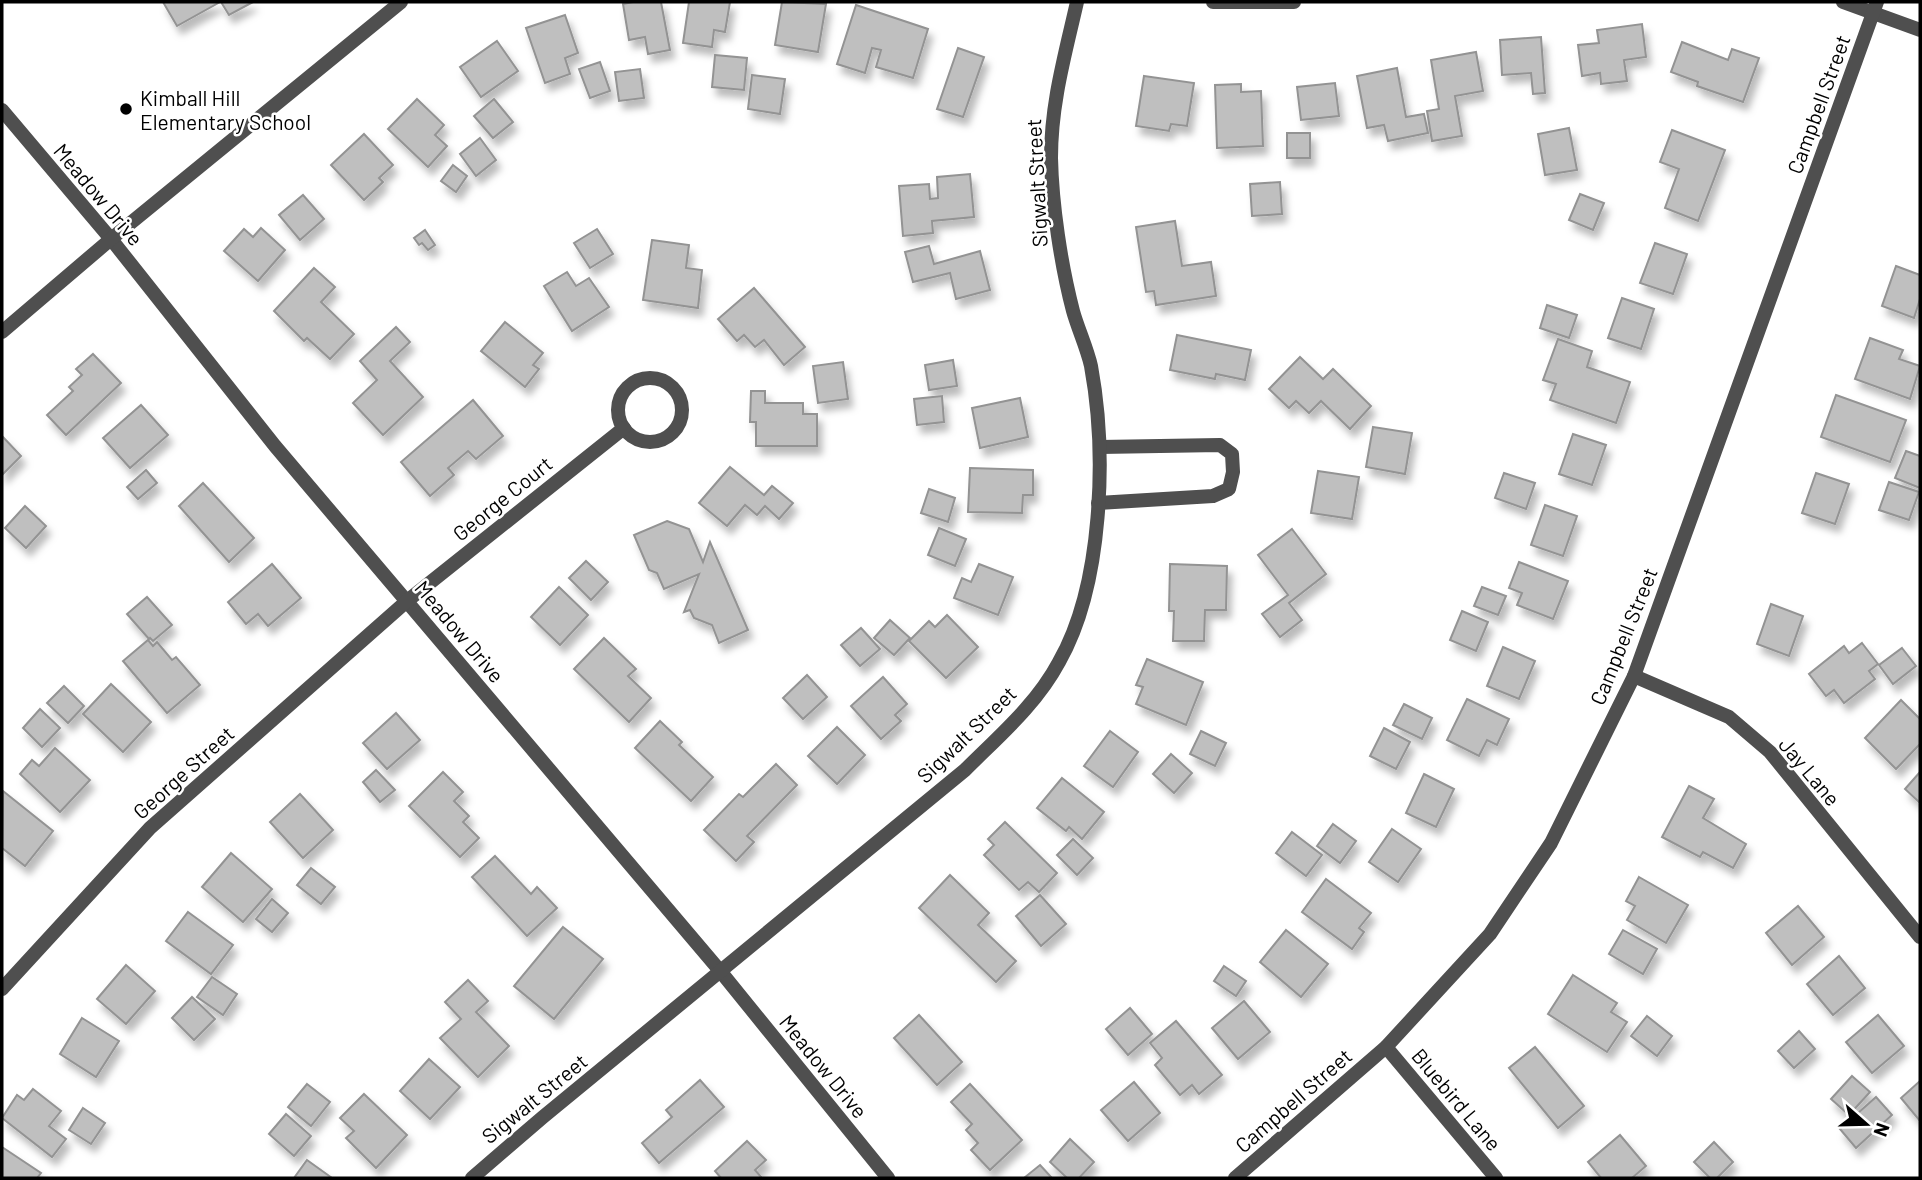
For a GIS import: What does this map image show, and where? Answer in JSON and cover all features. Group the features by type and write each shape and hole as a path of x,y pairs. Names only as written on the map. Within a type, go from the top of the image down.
{"street":[{"path":"2,332 111,239 401,2"},
{"name":"Sigwalt Street","path":"472,1178 965,769 1028,708 1058,664 1076,628 1089,582 1098,503 1100,447 1090,365 1062,259 1051,161 1053,109 1077,2"},
{"path":"1213,2 1294,2"},
{"path":"1843,2 1875,7 1920,30"},
{"name":"Campbell Street","path":"1234,1178 1386,1047 1490,934 1543,855 1634,676 1875,7"},
{"name":"Meadow Drive","path":"2,110 111,239 275,446 721,972 888,1178"},
{"path":"654,378 672,387 682,406 677,426 661,440 640,440 631,436 624,428 618,408 620,398 634,382 654,378"},
{"name":"George Court","path":"407,601 624,428"},
{"path":"1098,503 1213,496 1229,489 1233,472 1231,454 1220,445 1100,447"},
{"name":"George Street","path":"2,989 150,828 407,601"},
{"name":"Jay Lane","path":"1634,676 1729,717 1770,752 1920,937"},
{"name":"Bluebird Lane","path":"1386,1047 1496,1178"}],"building":[{"path":"163,2 220,2 177,26"},
{"path":"221,2 253,2 229,15"},
{"path":"661,2 670,50 648,54 645,37 629,40 623,4"},
{"path":"689,2 730,2 725,32 714,30 712,47 683,43"},
{"path":"782,2 826,4 818,52 775,45"},
{"path":"856,5 928,29 913,78 876,67 881,50 872,48 865,73 837,64"},
{"path":"565,15 578,53 565,58 570,74 545,83 526,28"},
{"path":"1642,24 1646,57 1624,60 1627,81 1601,84 1600,73 1582,76 1578,45 1599,43 1597,30"},
{"path":"1541,37 1545,93 1533,94 1531,73 1502,75 1500,40"},
{"path":"497,41 518,71 481,97 460,67"},
{"path":"1682,42 1728,60 1732,49 1759,58 1743,102 1697,86 1698,82 1671,72"},
{"path":"958,48 984,57 963,117 937,109"},
{"path":"1476,52 1483,91 1455,96 1462,136 1432,141 1427,111 1439,109 1431,60"},
{"path":"715,55 747,58 744,90 712,87"},
{"path":"600,62 610,91 590,98 579,69"},
{"path":"1397,68 1406,117 1424,114 1428,133 1388,141 1384,125 1367,128 1357,76"},
{"path":"640,69 644,98 619,101 615,72"},
{"path":"752,75 785,79 780,114 748,109"},
{"path":"1144,76 1194,83 1187,126 1171,124 1169,131 1136,126"},
{"path":"1335,83 1339,116 1301,120 1297,87"},
{"path":"1241,84 1241,92 1261,91 1263,146 1217,148 1215,85"},
{"path":"417,99 444,125 435,135 447,146 428,167 388,129"},
{"path":"494,99 513,122 493,138 474,116"},
{"path":"1569,128 1577,170 1545,175 1538,134"},
{"path":"1672,130 1725,150 1698,221 1665,208 1679,169 1660,162"},
{"path":"1287,133 1310,133 1310,158 1287,158"},
{"path":"364,134 393,165 379,178 383,182 364,200 331,165"},
{"path":"480,138 496,160 476,176 460,154"},
{"path":"453,165 467,176 456,192 441,181"},
{"path":"970,174 974,217 932,221 933,233 903,236 899,186 929,184 930,199 938,198 937,177"},
{"path":"1280,182 1282,214 1252,216 1250,184"},
{"path":"1580,194 1604,203 1593,230 1569,220"},
{"path":"303,195 324,219 300,240 279,215"},
{"path":"1175,221 1182,266 1211,262 1216,296 1156,305 1154,291 1146,292 1136,227"},
{"path":"261,228 285,250 258,281 224,251 244,229 253,237"},
{"path":"597,229 613,254 590,268 574,243"},
{"path":"425,230 435,245 428,250 414,238"},
{"path":"652,240 689,245 686,268 702,270 698,308 643,300"},
{"path":"1655,243 1687,254 1673,294 1640,283"},
{"path":"929,246 934,264 980,251 990,290 956,299 950,273 913,282 905,252"},
{"path":"1896,266 1920,275 1920,299 1914,318 1882,306"},
{"path":"314,268 335,287 321,302 354,334 330,359 307,338 304,341 274,311"},
{"path":"567,272 576,286 589,278 609,307 572,331 544,286"},
{"path":"754,288 805,347 784,365 764,340 755,347 744,335 737,341 718,319"},
{"path":"1622,298 1654,309 1641,349 1608,338"},
{"path":"1547,305 1577,315 1569,338 1540,328"},
{"path":"505,322 543,353 533,365 539,369 525,387 481,351"},
{"path":"396,327 410,342 390,361 423,397 383,435 353,403 377,380 360,361"},
{"path":"1177,335 1251,350 1245,380 1216,374 1215,379 1170,370"},
{"path":"1870,338 1903,350 1899,359 1920,366 1910,399 1855,379"},
{"path":"1558,339 1592,351 1587,367 1630,382 1616,423 1550,400 1556,384 1543,380"},
{"path":"93,354 121,383 66,435 47,415 73,391 69,387 82,375 76,369"},
{"path":"1300,357 1323,379 1333,369 1371,406 1350,429 1321,401 1309,413 1296,401 1289,408 1269,389"},
{"path":"953,360 957,386 929,390 925,365"},
{"path":"843,362 848,399 818,403 813,366"},
{"path":"751,391 765,391 765,403 803,403 803,414 817,414 817,446 756,446 756,422 750,422"},
{"path":"1836,395 1906,420 1890,462 1821,437"},
{"path":"942,396 944,422 917,425 914,399"},
{"path":"1020,398 1028,437 980,448 972,408"},
{"path":"473,400 503,436 476,459 468,451 448,468 454,475 430,496 401,462"},
{"path":"141,405 168,435 130,468 103,438"},
{"path":"1373,427 1412,433 1405,474 1366,467"},
{"path":"1573,434 1606,445 1592,485 1559,474"},
{"path":"2,436 21,456 2,475"},
{"path":"1906,451 1920,456 1920,488 1895,478"},
{"path":"730,467 764,495 772,486 793,503 779,519 765,506 757,515 745,505 727,526 699,503"},
{"path":"970,468 1033,470 1033,495 1023,495 1022,513 968,512"},
{"path":"146,470 157,483 138,499 127,487"},
{"path":"1318,471 1359,477 1352,519 1311,513"},
{"path":"1504,473 1535,483 1526,509 1495,498"},
{"path":"1816,473 1849,484 1835,524 1802,513"},
{"path":"1889,482 1919,492 1909,520 1879,510"},
{"path":"203,483 254,538 229,562 179,506"},
{"path":"929,489 955,498 948,522 921,513"},
{"path":"1545,505 1577,516 1563,556 1531,545"},
{"path":"25,506 46,526 26,548 5,528"},
{"path":"667,521 689,529 703,562 710,542 748,630 719,643 712,625 694,618 690,610 684,612 699,574 664,589 657,573 649,570 634,535"},
{"path":"939,528 966,539 955,566 928,555"},
{"path":"1292,529 1326,574 1289,603 1302,620 1280,637 1262,614 1288,595 1258,555"},
{"path":"586,561 608,582 591,600 569,578"},
{"path":"1519,562 1568,581 1553,619 1517,605 1522,593 1509,588"},
{"path":"272,564 301,598 268,626 258,614 246,624 228,602"},
{"path":"979,564 1013,577 998,615 954,598 962,578 971,582"},
{"path":"1170,564 1227,566 1226,610 1205,610 1204,641 1173,641 1174,611 1169,611"},
{"path":"559,587 588,615 560,645 531,617"},
{"path":"1482,587 1506,596 1498,615 1474,606"},
{"path":"147,597 172,625 153,641 127,614"},
{"path":"1771,604 1803,616 1789,656 1757,644"},
{"path":"1462,611 1488,622 1476,651 1450,640"},
{"path":"947,615 978,647 946,678 909,641 929,621 935,627"},
{"path":"890,620 910,638 894,655 874,638"},
{"path":"861,628 880,649 860,666 841,645"},
{"path":"604,638 636,669 628,676 651,698 629,722 574,669"},
{"path":"148,640 153,646 157,642 172,660 176,657 200,685 167,713 123,661"},
{"path":"1862,643 1878,664 1869,671 1875,679 1844,703 1834,690 1826,696 1809,674 1844,646 1849,653"},
{"path":"1503,647 1535,661 1519,699 1487,686"},
{"path":"1902,648 1916,666 1893,684 1879,665"},
{"path":"1147,659 1203,682 1186,725 1136,704 1143,687 1136,685"},
{"path":"807,675 827,697 803,719 783,698"},
{"path":"883,677 907,704 895,715 901,721 881,739 851,706"},
{"path":"111,684 151,722 123,752 83,714"},
{"path":"64,686 84,706 68,723 47,703"},
{"path":"1467,699 1509,719 1497,745 1487,740 1479,756 1447,740"},
{"path":"1901,700 1920,719 1920,744 1896,769 1865,738"},
{"path":"1404,704 1432,718 1422,739 1393,725"},
{"path":"40,709 60,728 42,747 23,728"},
{"path":"396,713 420,740 387,769 363,743"},
{"path":"660,721 682,742 679,745 713,777 691,801 635,748"},
{"path":"837,727 865,755 837,784 808,756"},
{"path":"1384,728 1410,742 1396,769 1370,756"},
{"path":"1110,731 1138,752 1113,787 1084,766"},
{"path":"1201,731 1226,743 1215,766 1190,754"},
{"path":"55,748 90,780 60,812 20,774 32,760 39,766"},
{"path":"1171,754 1192,773 1174,793 1153,774"},
{"path":"776,764 797,785 747,836 754,842 736,861 704,830 739,794 743,797"},
{"path":"376,770 395,790 380,802 363,782"},
{"path":"443,772 463,792 454,801 469,816 463,822 479,838 460,857 409,806"},
{"path":"1920,772 1920,803 1905,789"},
{"path":"1424,774 1454,789 1436,827 1406,813"},
{"path":"1062,778 1104,812 1082,839 1069,827 1066,831 1037,808"},
{"path":"1689,786 1714,799 1703,818 1746,844 1733,868 1703,852 1700,857 1662,837"},
{"path":"3,791 53,831 25,866 2,848"},
{"path":"300,794 333,830 303,858 270,822"},
{"path":"1005,822 1057,873 1039,892 1028,882 1019,890 984,855 994,845 988,839"},
{"path":"1333,824 1356,841 1340,863 1317,846"},
{"path":"1392,829 1421,849 1398,882 1369,862"},
{"path":"1292,832 1322,855 1306,876 1276,853"},
{"path":"1073,839 1093,858 1077,875 1057,855"},
{"path":"231,853 272,889 243,922 202,887"},
{"path":"495,856 531,894 537,887 557,908 527,936 472,877"},
{"path":"311,868 335,887 321,904 297,885"},
{"path":"950,875 989,913 978,925 1016,961 996,982 919,908"},
{"path":"1639,877 1688,905 1666,943 1627,920 1635,906 1626,901"},
{"path":"1326,879 1371,913 1359,928 1364,932 1352,949 1302,912"},
{"path":"1040,895 1066,924 1041,946 1016,916"},
{"path":"272,899 288,913 272,932 256,919"},
{"path":"1798,906 1824,937 1792,965 1766,933"},
{"path":"188,912 233,945 211,974 166,941"},
{"path":"563,927 603,959 554,1019 514,986"},
{"path":"1286,930 1328,964 1301,997 1260,962"},
{"path":"1623,930 1657,949 1643,974 1609,954"},
{"path":"1839,956 1865,988 1833,1015 1807,984"},
{"path":"126,965 155,991 126,1024 97,999"},
{"path":"1224,966 1246,981 1236,996 1214,981"},
{"path":"1573,975 1617,1003 1611,1012 1627,1022 1607,1052 1548,1014"},
{"path":"212,977 237,994 223,1015 197,997"},
{"path":"468,980 488,1001 476,1012 509,1046 478,1077 440,1038 461,1019 445,1002"},
{"path":"192,997 215,1019 194,1040 172,1018"},
{"path":"1244,1001 1270,1032 1238,1059 1212,1028"},
{"path":"1130,1008 1152,1034 1128,1055 1106,1029"},
{"path":"919,1015 962,1062 937,1085 894,1038"},
{"path":"1878,1015 1904,1046 1872,1073 1846,1042"},
{"path":"1647,1016 1672,1036 1657,1056 1631,1036"},
{"path":"82,1018 119,1041 96,1077 60,1054"},
{"path":"1176,1021 1222,1075 1199,1094 1192,1085 1180,1095 1155,1065 1162,1058 1150,1043"},
{"path":"1799,1031 1815,1049 1794,1068 1778,1051"},
{"path":"1535,1047 1584,1106 1558,1128 1509,1068"},
{"path":"429,1059 460,1087 430,1119 400,1091"},
{"path":"1852,1076 1870,1092 1849,1115 1831,1099"},
{"path":"700,1080 724,1107 659,1163 642,1143 672,1117 666,1110"},
{"path":"1920,1081 1920,1121 1901,1098"},
{"path":"1134,1082 1160,1113 1128,1141 1101,1110"},
{"path":"307,1084 330,1102 311,1126 288,1107"},
{"path":"970,1084 1022,1140 990,1170 971,1150 978,1143 966,1130 972,1124 951,1102"},
{"path":"33,1089 61,1111 49,1126 66,1139 52,1157 2,1118 17,1095 24,1100"},
{"path":"364,1094 407,1135 376,1168 346,1138 354,1131 340,1118"},
{"path":"1876,1097 1892,1115 1856,1148 1840,1129"},
{"path":"83,1108 105,1123 91,1144 69,1130"},
{"path":"286,1114 311,1136 294,1156 269,1134"},
{"path":"1620,1135 1646,1166 1632,1178 1601,1178 1588,1162"},
{"path":"1070,1139 1094,1162 1079,1178 1067,1178 1050,1162"},
{"path":"747,1141 766,1160 755,1170 762,1178 721,1178 715,1171"},
{"path":"1714,1142 1733,1162 1717,1178 1710,1178 1694,1162"},
{"path":"2,1147 41,1173 37,1178 2,1178"},
{"path":"307,1160 332,1178 294,1178"},
{"path":"1040,1165 1052,1178 1024,1178"}],"place":[{"name":"Kimball Hill Elementary School","path":"126,109"}]}
